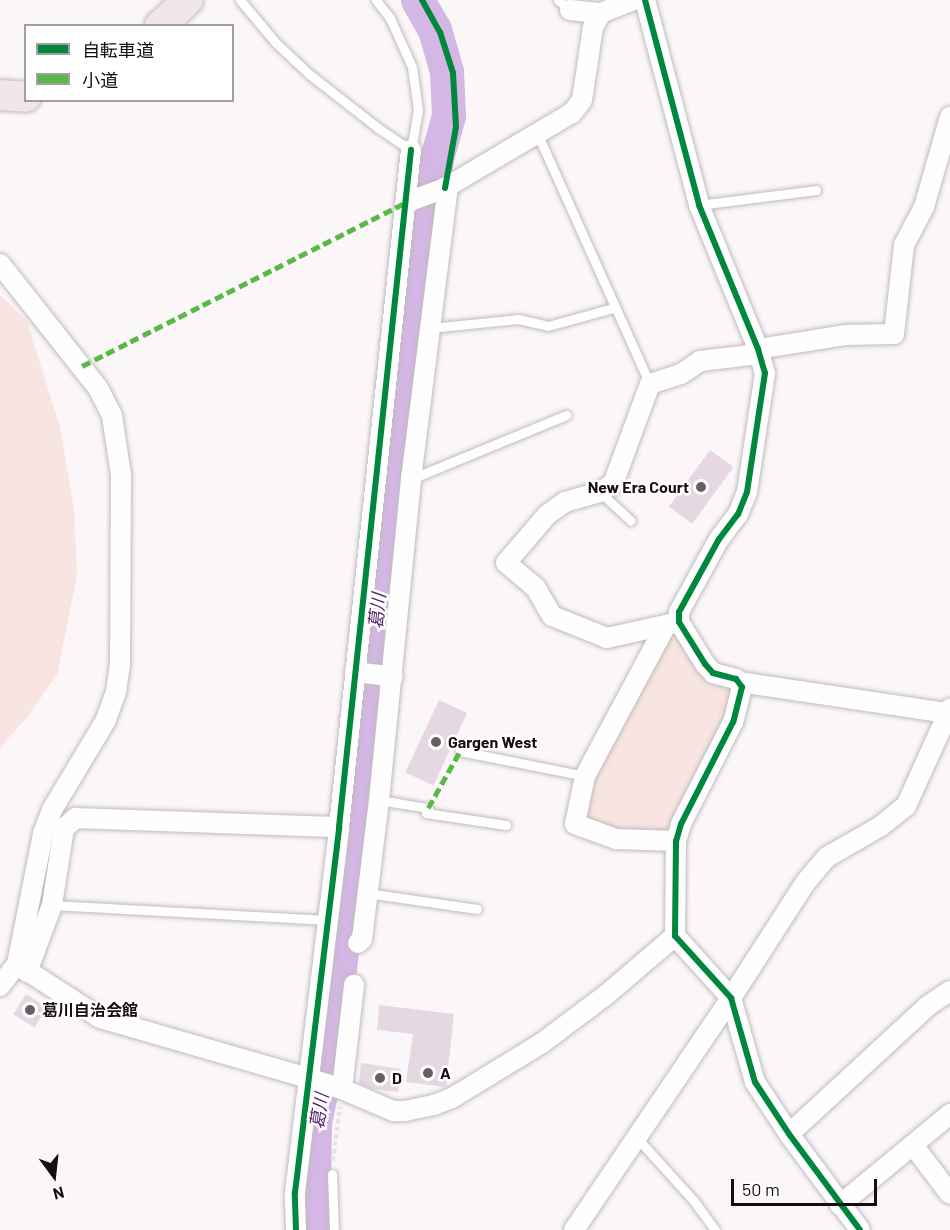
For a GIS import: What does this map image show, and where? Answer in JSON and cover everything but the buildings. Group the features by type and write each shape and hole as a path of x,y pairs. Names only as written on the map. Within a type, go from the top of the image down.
{"main road":[{"path":"162,24 188,0"},
{"path":"0,95 24,98"}],"street":[{"path":"564,5 601,13 633,0"},
{"path":"645,0 699,205 765,373 747,492 738,514 720,539 585,776 575,825 616,839 676,841"},
{"path":"408,202 446,188 572,114 582,100 592,27 601,13"},
{"path":"672,624 606,638 552,616 536,588 506,563 547,515 565,502 600,492 613,484 650,384 681,374 700,361 845,336 894,334 904,244 924,207 950,117"},
{"path":"296,1230 295,1193 339,827 408,202 411,150"},
{"path":"358,944 362,939 379,800 411,479 446,188"},
{"path":"0,264 99,388 112,416 121,475 120,664 116,692 106,720 49,818 43,834 22,968"},
{"path":"574,1230 731,998 805,883 827,857 881,826 906,806 949,711 740,682 718,675 709,669 672,624"},
{"path":"355,672 393,677"},
{"path":"740,682 741,692 733,722 681,824 676,841 675,936 731,998 755,1082 789,1134 860,1230"},
{"path":"0,986 22,968 52,905 63,828 76,818 339,827"},
{"path":"22,968 100,1018 308,1078 342,1089 393,1111 434,1105 452,1098 542,1043 606,995 675,936"},
{"path":"342,1089 354,985"},
{"path":"789,1134 929,1005 950,991"},
{"path":"840,1205 950,1114"},
{"path":"913,1145 950,1194"}],"lane":[{"path":"240,0 276,43 309,74 378,128 411,150 418,110 412,67 390,18 376,0"},
{"path":"537,133 613,308 650,384"},
{"path":"699,205 816,190"},
{"path":"428,328 518,320 548,326 613,308"},
{"path":"411,479 566,415"},
{"path":"600,492 632,521"},
{"path":"460,752 585,776"},
{"path":"379,800 428,807 426,813 506,825"},
{"path":"367,893 477,909"},
{"path":"52,905 328,920"},
{"path":"636,1138 694,1201 715,1230"},
{"path":"332,1174 334,1230"}],"path":[{"path":"422,0 440,32 453,73 456,127 446,188"},
{"path":"332,1174 342,1089"}],"shaded area":[{"path":"0,295 27,321 60,427 74,508 77,575 57,675 28,716 0,748"},
{"path":"672,637 679,638 707,680 730,686 730,701 712,749 672,828 660,836 620,832 587,821 583,813 595,780 662,643"}],"waterway":[{"name":"葛川","path":"317,1230 314,1188 315,1123 330,1052 338,988 389,520 401,374 438,155 449,116 447,72 435,30 418,0"}],"marked path":[{"path":"82,366 405,203"},
{"path":"428,808 460,751"}],"cycle path":[{"path":"422,0 440,32 453,73 456,127 445,188"},
{"path":"645,0 699,205 758,349 765,373 747,492 738,514 719,539 679,612 679,622 705,664 713,673 736,679 742,687 733,722 681,824 676,841 675,936 731,998 755,1082 789,1134 860,1230"},
{"path":"296,1230 295,1193 339,827 411,150"}],"place":[{"name":"New Era Court","path":"701,487"},
{"name":"Gargen West","path":"436,742"},
{"name":"葛川自治会館","path":"30,1010"},
{"name":"A","path":"428,1073"},
{"name":"D","path":"380,1078"}]}
